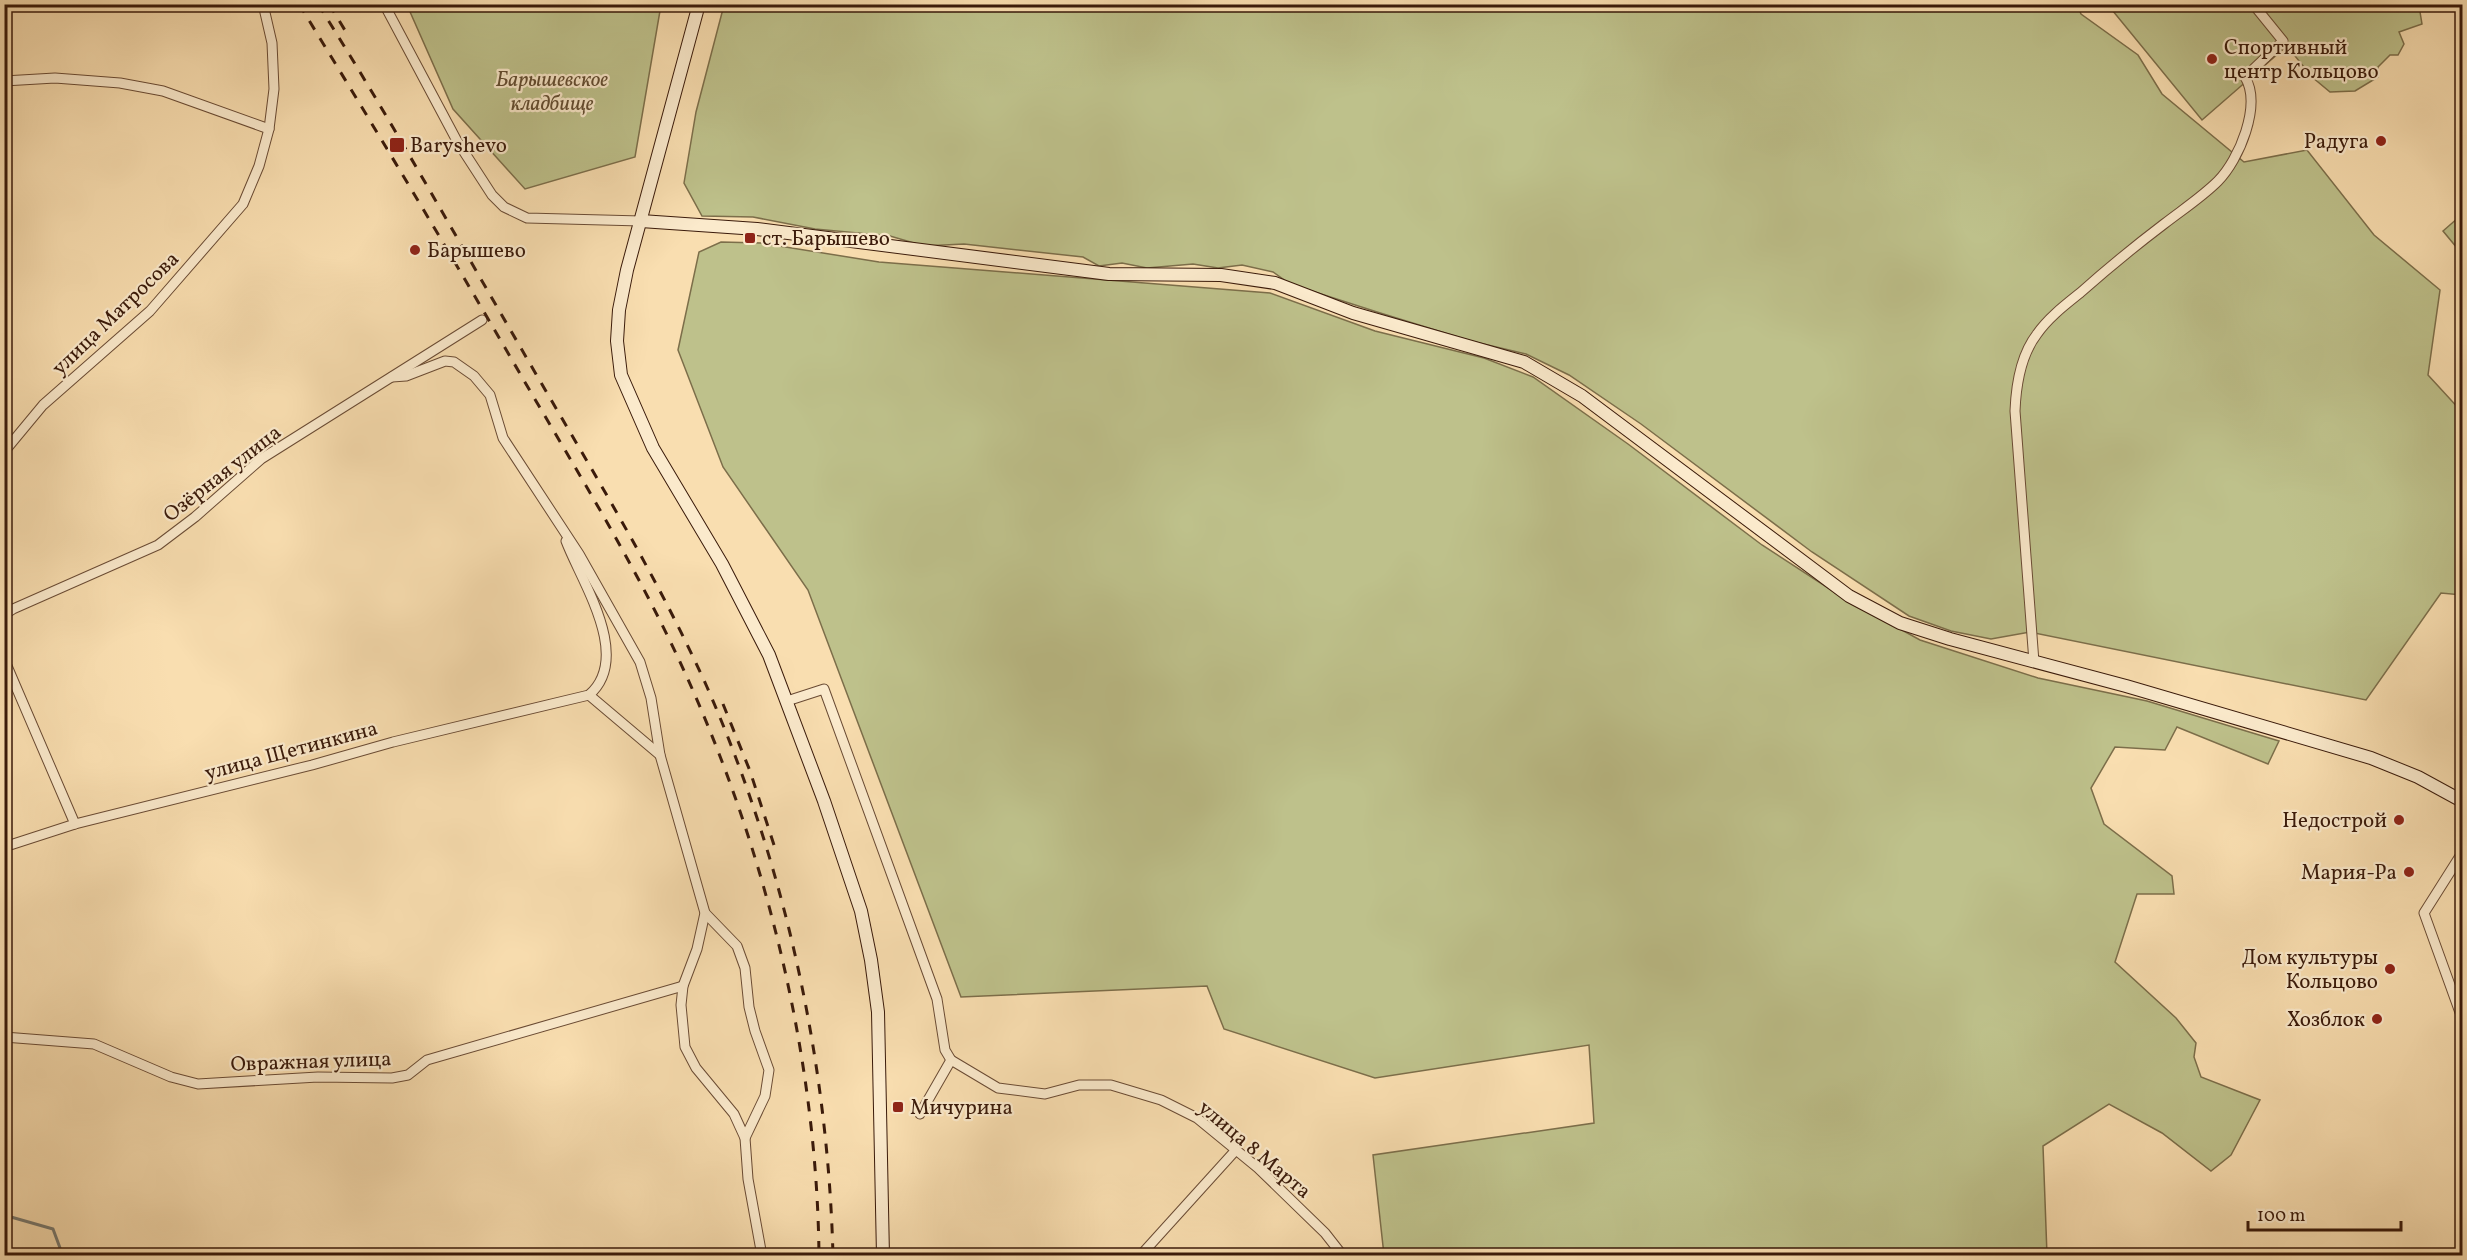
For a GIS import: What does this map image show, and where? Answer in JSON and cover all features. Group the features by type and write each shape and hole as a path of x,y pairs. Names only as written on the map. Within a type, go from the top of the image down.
{"main road":[{"path":"699,4 619,310 617,341 621,375 653,448 722,564 769,655 861,911 878,1012 883,1249"},
{"path":"641,221 757,229 1109,274 1221,275 1275,283 1353,313 1524,362 1582,396 1849,596 1900,623 2371,758 2418,777 2463,801"}],"street":[{"name":"улица Матросова","path":"4,452 43,405 150,311 243,204 259,166 269,129 274,73 272,43 263,4"},
{"path":"384,4 461,147 492,195 504,207 527,218 641,221"},
{"path":"2034,662 2015,411 2016,385 2024,360 2036,334 2060,310 2125,254 2219,181 2238,151 2251,114 2250,94 2245,77 2283,41 2253,4"},
{"path":"7,82 55,78 88,79 163,91 269,129"},
{"name":"Озёрная улица","path":"4,615 158,545 195,517 261,459 482,320"},
{"path":"392,377 406,376 445,361 454,362 474,375 490,395 503,438 585,563 640,662 651,698 660,755 705,913 736,946 745,968 749,1007 769,1070 765,1096 745,1138"},
{"path":"562,531 572,558 602,621 605,652 602,673 599,686 589,694 660,755"},
{"path":"4,659 75,824"},
{"path":"787,701 824,689 937,999 945,1050 951,1060 920,1114"},
{"name":"улица Щетинкина","path":"4,847 75,824 589,694"},
{"path":"2463,853 2424,913 2463,1018"},
{"path":"705,913 697,949 683,987 681,1005 686,1047 696,1068 734,1114 745,1138 748,1179 762,1256"},
{"name":"Овражная улица","path":"4,1037 94,1044 171,1077 198,1084 318,1077 392,1078 408,1075 427,1060 683,987"},
{"name":"улица 8 Марта","path":"951,1060 998,1088 1045,1094 1079,1085 1111,1085 1161,1100 1197,1118 1258,1168 1325,1233 1342,1256"},
{"path":"1140,1256 1235,1151"},
{"path":"883,1249 890,1256"},
{"path":"2460,1256 2463,1250"}],"green space":[{"name":"Барышевское кладбище","path":"407,5 661,5 635,157 525,189 453,109"},
{"path":"724,5 2077,5 2081,14 2138,55 2162,94 2244,162 2307,150 2374,235 2440,290 2428,375 2462,412 2462,595 2441,593 2366,700 2030,632 1991,639 1951,631 1909,616 1812,552 1641,424 1569,375 1526,354 1471,341 1377,312 1290,284 1273,272 1242,265 1218,268 1193,264 1147,268 1122,263 1099,266 1083,257 964,244 924,246 890,236 815,229 753,217 702,216 684,183 696,112"},
{"path":"2108,5 2415,5 2420,12 2422,24 2399,32 2404,44 2398,55 2390,55 2378,67 2378,77 2355,91 2330,92 2312,77 2287,46 2202,120"},
{"path":"2459,217 2462,221 2462,254 2443,231"},
{"path":"721,242 761,243 879,262 1270,293 1375,331 1484,358 1533,377 1628,444 1762,545 1842,597 1920,640 2038,678 2147,701 2279,741 2268,764 2177,727 2165,750 2115,747 2091,788 2104,824 2172,876 2174,894 2137,894 2115,962 2176,1018 2196,1043 2194,1057 2201,1077 2260,1100 2231,1155 2211,1171 2162,1133 2109,1104 2043,1146 2047,1255 1384,1255 1373,1155 1594,1123 1589,1045 1375,1078 1224,1029 1207,986 961,997 808,590 723,467 678,350 699,252"}],"waterway":[{"path":"4,1215 53,1229 63,1256"},
{"path":"121,1256 126,1250 157,1256"}],"railway":[{"path":"299,4 442,241 601,512 671,643 703,714 732,788 757,864 778,941 795,1020 808,1099 816,1178 819,1256"},
{"path":"318,4 395,130 617,512 686,642 735,755 780,894 812,1037 822,1110 833,1256"},
{"path":"329,4 346,32"},
{"path":"723,704 750,771 774,845"}],"place":[{"name":"Спортивный центр Кольцово","path":"2212,59"},
{"name":"Радуга","path":"2381,141"},
{"name":"Baryshevo","path":"397,145"},
{"name":"ст. Барышево","path":"750,238"},
{"name":"Барышево","path":"415,250"},
{"name":"Недострой","path":"2399,820"},
{"name":"Мария-Ра","path":"2409,872"},
{"name":"Дом культуры Кольцово","path":"2390,969"},
{"name":"Хозблок","path":"2377,1019"},
{"name":"Мичурина","path":"898,1107"}]}
